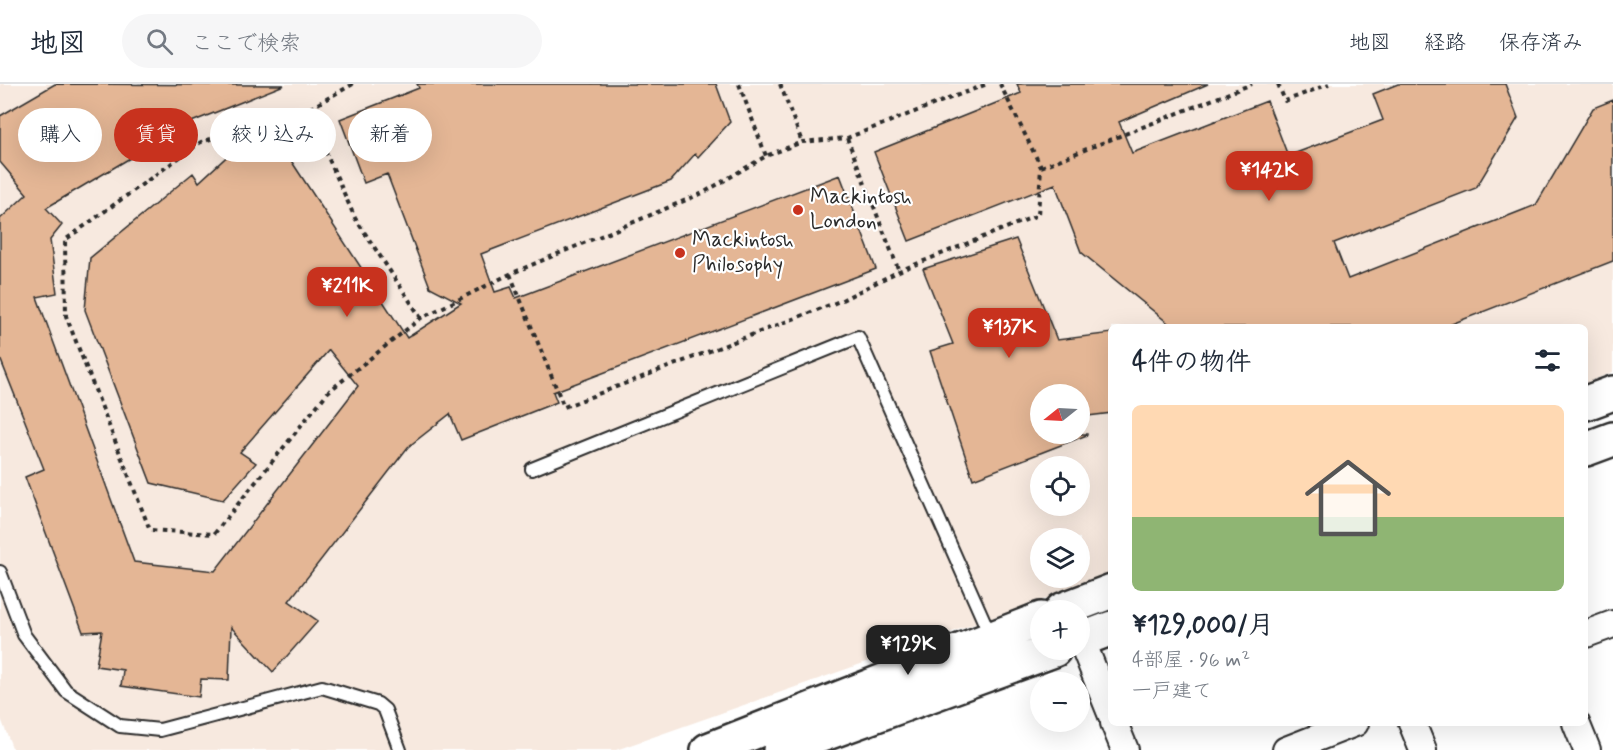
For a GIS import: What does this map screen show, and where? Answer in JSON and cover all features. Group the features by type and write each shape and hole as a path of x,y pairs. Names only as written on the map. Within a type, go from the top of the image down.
{"street":[{"path":"1588,402 1613,393"},
{"path":"1588,448 1613,439"},
{"path":"1088,600 1108,593"},
{"path":"708,750 1030,623"},
{"path":"1588,633 1613,624"},
{"path":"1090,636 1108,630"},
{"path":"780,750 1030,658"},
{"path":"1081,660 1108,709"},
{"path":"1115,726 1125,750"},
{"path":"1286,750 1347,726"},
{"path":"1414,726 1423,750"},
{"path":"1577,726 1587,750"}],"lane":[{"path":"532,470 858,337 992,638"},
{"path":"0,572 24,635 66,691 120,726 160,730 322,687 378,704 385,710 400,750"}],"path":[{"path":"311,108 353,84"},
{"path":"739,84 766,156"},
{"path":"780,84 802,142"},
{"path":"210,139 201,142 65,240 66,316 150,530 214,534 328,392 421,318 510,274 703,193 766,156 802,142 848,138 987,84"},
{"path":"510,274 564,407 840,301 899,271 1038,215 1041,167 1000,84"},
{"path":"1041,167 1252,84"},
{"path":"1278,84 1285,101 1329,84"},
{"path":"848,138 899,271"},
{"path":"330,162 355,218 421,318"}],"shaded area":[{"path":"0,84 1613,84 1613,372 1588,382 1588,324 1108,324 1108,577 1090,583 1090,528 1030,528 1030,588 1077,588 1043,600 1030,600 1030,604 616,750 13,750 0,716"}],"building":[{"path":"55,84 284,85 226,108 210,108 210,115 198,119 198,108 114,108 114,162 123,162 46,208 62,225 50,240 57,293 37,297 134,562 215,571 358,386 329,350 240,452 256,463 223,500 151,483 85,310 90,258 193,173 199,182 221,162 292,162 407,338 461,303 430,287 387,174 364,183 356,162 432,162 432,108 368,108 419,88 417,84 716,84 730,122 698,157 695,154 671,181 481,254 495,292 511,287 516,298 840,175 876,269 553,392 557,402 461,440 450,414 408,447 289,601 318,621 273,672 231,627 229,680 201,679 199,697 121,686 123,670 96,666 102,631 83,632 25,477 44,469 0,358 0,219 27,194 0,162 0,116"},
{"path":"1017,84 1208,84 1119,122 1132,153 1267,101 1288,156 1383,120 1373,94 1398,84 1505,84 1518,118 1476,188 1334,243 1348,279 1536,205 1593,108 1613,100 1613,261 1452,324 1169,324 1081,252 1055,184 909,241 874,152 1021,93"},
{"path":"348,116 348,140 340,119"},
{"path":"1016,239 1057,340 1108,334 1108,414 1090,416 1090,384 1030,384 1030,444 1064,444 973,479 930,351 953,344 923,269"}],"place":[{"name":"Mackintosh London","path":"798,210"},
{"name":"Mackintosh Philosophy","path":"680,253"}]}
